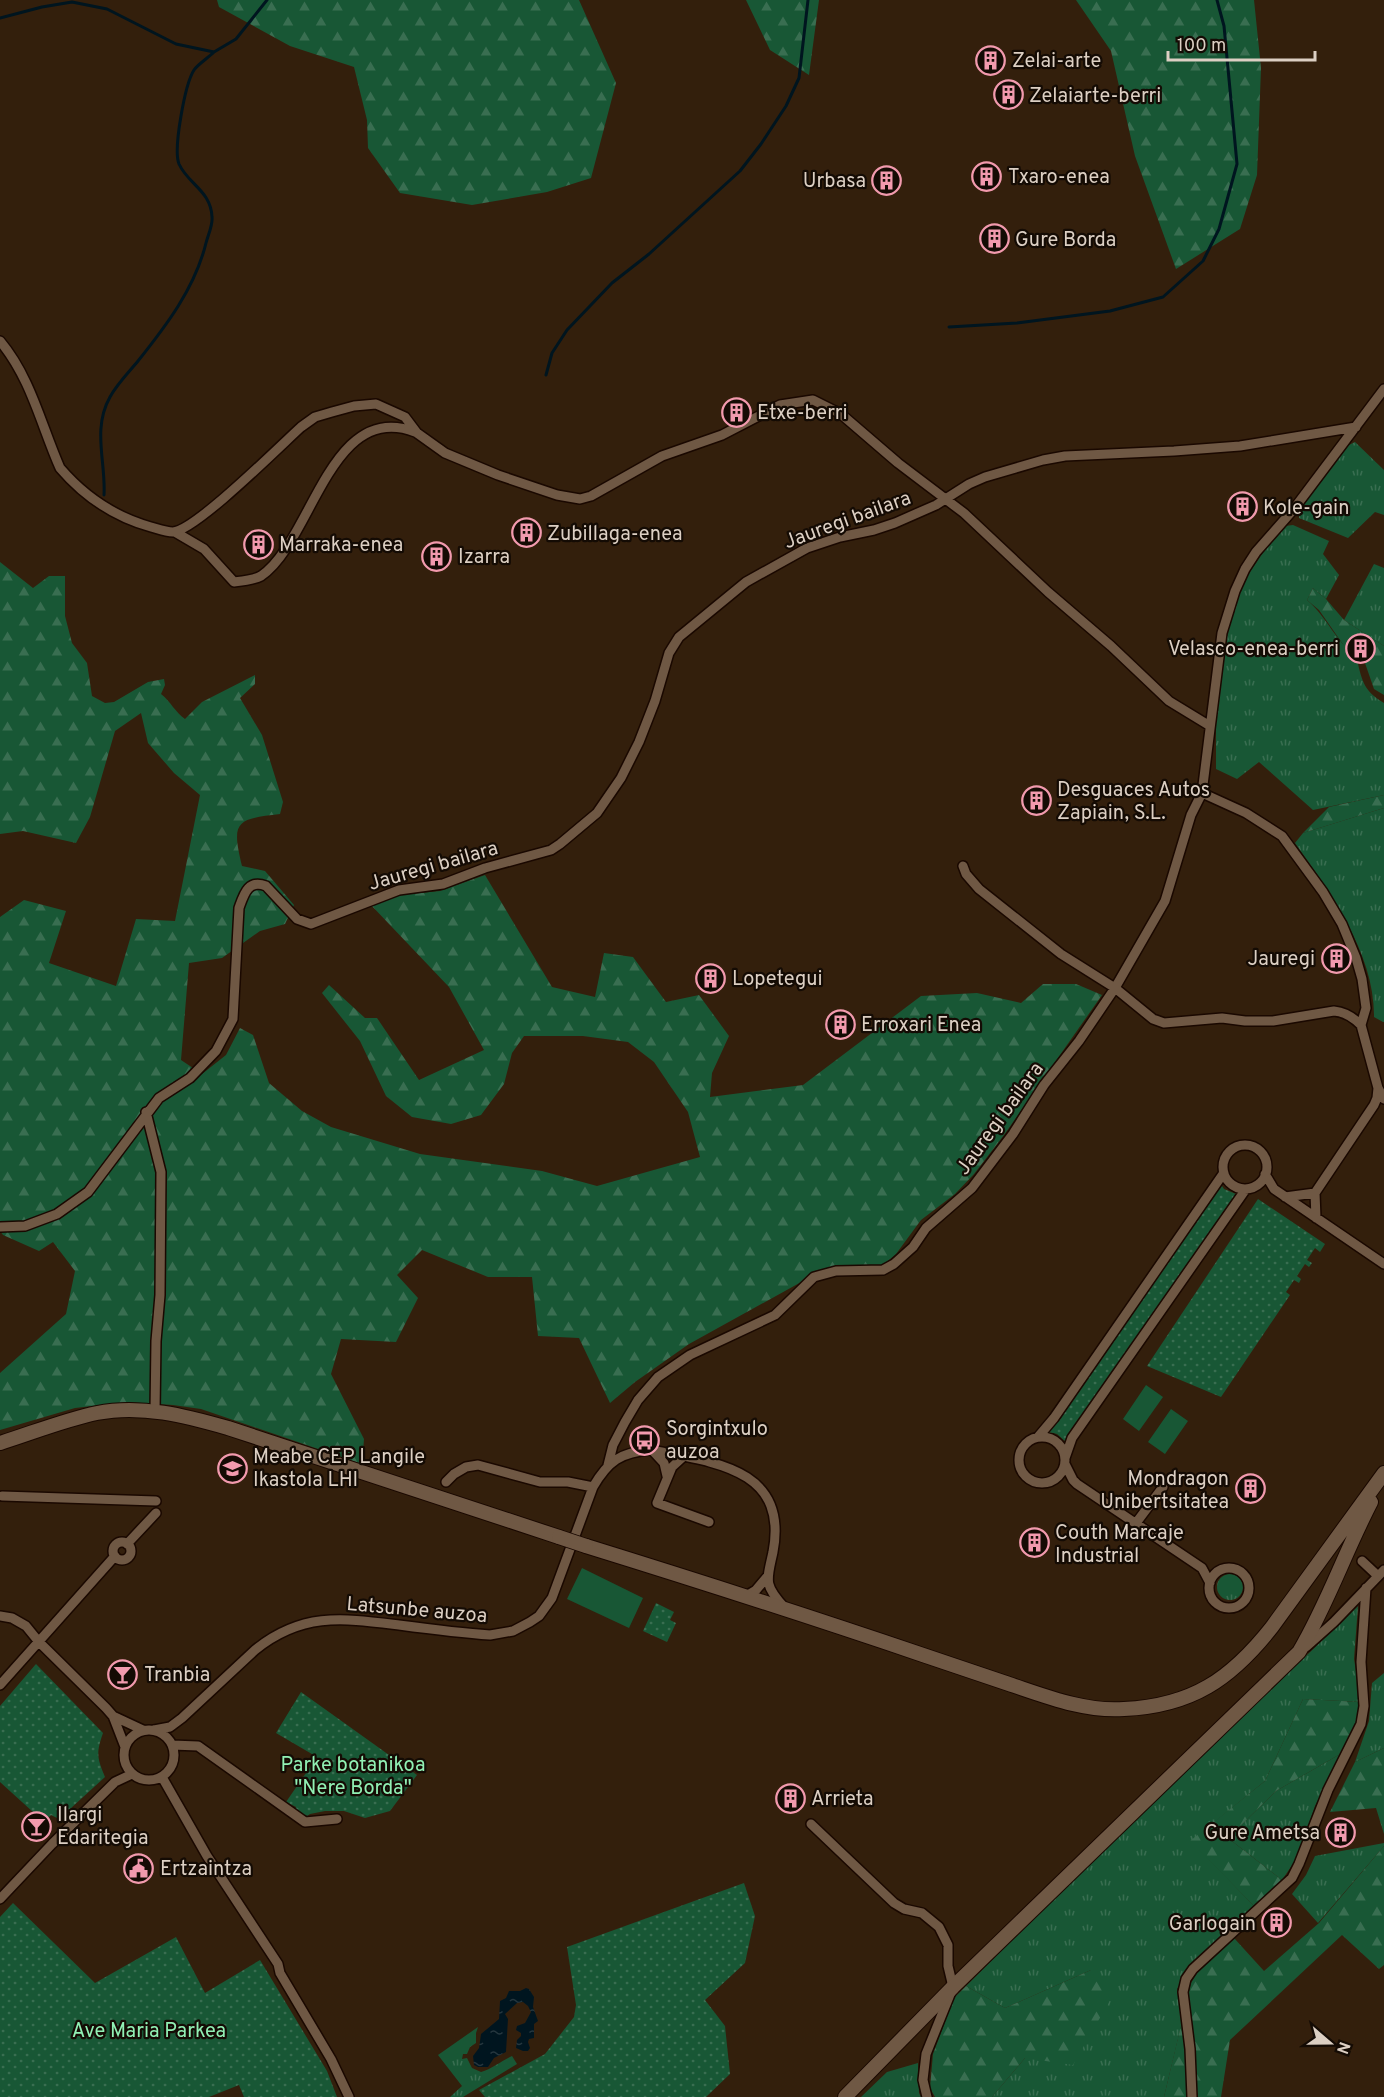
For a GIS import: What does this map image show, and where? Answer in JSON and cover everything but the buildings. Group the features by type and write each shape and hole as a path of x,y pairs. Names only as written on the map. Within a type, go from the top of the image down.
{"main road":[{"path":"0,1443 98,1413 155,1411 188,1417 786,1609 1063,1702 1121,1710 1158,1705 1202,1690 1235,1669 1254,1650 1384,1473"},
{"path":"845,2097 953,1987 1299,1652 1315,1626 1352,1538 1384,1481"}],"street":[{"path":"0,342 26,381 60,468 69,479 97,502 130,522 175,532 204,549 234,582 259,577 276,562 314,497 347,448 366,434 391,427 417,433"},
{"name":"Jauregi bailara","path":"608,1465 613,1445 625,1422 638,1400 658,1377 690,1355 775,1315 814,1277 837,1271 883,1270 894,1264 913,1247 926,1228 972,1188 1013,1134 1044,1085 1079,1041 1115,988 1165,901 1191,815 1202,793 1222,633 1227,612 1245,569 1256,552 1293,510 1384,389"},
{"name":"Jauregi bailara","path":"175,532 191,524 218,503 301,427 315,417 354,406 376,404 405,417 417,433 430,444 455,458 557,495 580,499 591,496 662,456 722,435 780,405 813,400 841,414 898,463 983,529 1048,592 1111,646 1169,701 1210,726"},
{"name":"Jauregi bailara","path":"0,1227 25,1226 57,1214 88,1192 146,1112 159,1098 190,1078 205,1064 224,1039 232,1019 239,908 244,891 259,883 266,886 297,919 311,924 399,890 443,884 485,868 551,850 597,813 610,796 639,742 655,701 669,653 680,637 746,582 807,548 895,523 936,505 985,477 1011,468 1065,456 1240,446 1356,427"},
{"path":"1202,793 1246,813 1282,836 1323,892 1342,924 1356,958 1366,1008 1360,1024"},
{"path":"963,866 966,874 979,889 1061,954 1115,988 1143,1012 1164,1023 1222,1018 1273,1021 1342,1011 1360,1024 1378,1088 1379,1102 1384,1110"},
{"path":"1316,1218 1314,1193 1379,1102"},
{"path":"146,1112 160,1172 160,1295 156,1341 155,1411"},
{"path":"1053,1480 1062,1472 1072,1438 1246,1189 1263,1179 1266,1163 1263,1155 1258,1149 1249,1145 1240,1145 1227,1153 1222,1166 1223,1174 1232,1185 1246,1189"},
{"path":"1038,1437 1054,1418 1223,1174"},
{"path":"1265,1174 1272,1187 1285,1197 1384,1264"},
{"path":"1256,1185 1272,1187"},
{"path":"1285,1197 1314,1193"},
{"path":"1073,1480 1053,1480 1043,1483 1028,1479 1020,1467 1020,1452 1024,1445 1038,1437 1056,1441 1062,1447 1073,1480 1202,1568 1210,1583 1212,1598 1224,1607 1236,1606 1245,1600 1249,1588 1244,1575 1232,1568 1222,1570 1202,1568"},
{"path":"608,1465 623,1455 639,1450 651,1450 734,1469 748,1477 761,1488 774,1515 776,1530 767,1577 771,1591 786,1609"},
{"path":"651,1450 663,1463 667,1476"},
{"path":"684,1456 672,1467 657,1503 709,1522"},
{"path":"446,1482 454,1473 466,1467 478,1465 540,1482 568,1482 593,1487"},
{"name":"Latsunbe auzoa","path":"154,1730 170,1727 182,1718 241,1662 267,1640 287,1629 314,1622 345,1618 490,1635 513,1631 530,1622 539,1616 552,1598 593,1487 608,1465"},
{"path":"1136,1523 1162,1487"},
{"path":"2,1496 156,1501"},
{"path":"0,1685 115,1556 113,1551 117,1544 122,1542 127,1544 156,1513"},
{"path":"1299,1652 1334,1622 1381,1573 1362,1561"},
{"path":"1210,1583 1214,1576 1222,1570"},
{"path":"746,1596 756,1590 767,1577"},
{"path":"1192,2097 1190,2049 1183,1992 1186,1979 1193,1968 1286,1884 1299,1864 1328,1790 1360,1724 1364,1706 1361,1662 1365,1588"},
{"path":"0,1616 12,1618 26,1626 113,1716 143,1730 154,1730 168,1738 172,1745 173,1762 162,1777 147,1780 132,1774 124,1760 125,1747 131,1736 143,1730"},
{"path":"113,1716 125,1747"},
{"path":"172,1745 198,1746 305,1822 337,1819"},
{"path":"0,1899 101,1796 116,1782 132,1774"},
{"path":"162,1777 201,1846 278,1964 280,1973 331,2059 349,2096"},
{"path":"812,1824 894,1903 904,1909 922,1913 939,1927 948,1945 948,1966 953,1987 926,2054 922,2080 927,2097"}],"green space":[{"path":"217,0 579,0 616,83 591,178 547,192 472,205 400,193 368,148 367,120 354,67 290,46 219,7"},
{"path":"746,0 819,0 809,75 770,50"},
{"path":"1076,0 1254,0 1261,68 1257,175 1240,229 1176,269 1135,156 1111,51"},
{"path":"1355,442 1384,470 1384,515 1375,512 1348,538 1299,518 1299,510 1345,447"},
{"path":"1293,525 1329,541 1323,554 1339,575 1326,599 1313,588 1307,600 1343,644 1356,656 1367,688 1384,703 1384,795 1313,810 1259,762 1237,779 1216,769 1216,714 1225,645 1233,607 1246,578 1268,545 1285,526"},
{"path":"0,562 33,588 49,576 65,576 65,616 72,643 87,663 92,696 105,703 114,702 148,682 164,679 165,685 161,694 185,719 202,702 255,675 255,684 240,698 262,735 283,802 280,814 254,818 240,825 237,840 242,866 265,871 294,905 285,924 260,931 222,958 189,963 181,1060 202,1074 226,1055 240,1028 253,1035 269,1083 302,1111 331,1127 420,1154 542,1171 597,1186 700,1157 688,1112 654,1062 628,1042 583,1036 524,1036 512,1053 504,1084 481,1115 451,1124 412,1117 386,1096 360,1041 322,993 329,985 365,1018 377,1018 419,1080 484,1050 449,987 371,905 391,896 440,891 485,875 552,987 595,997 604,953 633,957 666,1002 699,995 729,1036 712,1073 710,1097 803,1085 921,996 977,993 1021,1003 1043,984 1076,984 1102,995 974,1174 955,1194 921,1220 896,1254 882,1266 812,1276 689,1344 635,1382 610,1403 579,1338 538,1336 532,1277 488,1277 422,1250 397,1275 418,1298 396,1342 341,1339 331,1374 364,1439 362,1464 201,1409 173,1405 128,1402 75,1408 0,1430 0,1373 66,1314 75,1271 53,1242 39,1251 3,1235 0,1231 0,917 24,900 66,911 49,963 116,986 136,919 175,921 200,795 174,773 148,743 141,713 115,731 90,817 76,843 23,831 0,834"},
{"path":"1374,564 1384,568 1384,646 1344,620"},
{"path":"1313,588 1344,620 1384,646 1384,695 1374,689 1365,663 1347,650 1319,610 1307,600"},
{"path":"1384,795 1384,808 1303,833 1329,807"},
{"path":"1384,808 1383,1022 1374,1017 1372,993 1359,947 1336,903 1295,843 1303,833"},
{"path":"1220,1183 1224,1189 1236,1194 1066,1442 1057,1434 1049,1432"},
{"path":"1258,1199 1325,1244 1320,1252 1315,1248 1307,1260 1312,1263 1309,1267 1305,1264 1297,1276 1301,1279 1299,1283 1294,1280 1286,1292 1290,1295 1221,1397 1147,1366"},
{"path":"1146,1385 1163,1397 1139,1431 1123,1419"},
{"path":"1171,1409 1188,1421 1165,1454 1148,1442"},
{"path":"582,1568 643,1598 629,1628 567,1599"},
{"path":"1230,1574 1239,1578 1243,1587 1239,1596 1230,1600 1221,1596 1217,1587 1221,1578"},
{"path":"656,1603 674,1612 670,1620 676,1623 667,1642 643,1631"},
{"path":"1358,1606 1354,1659 1361,1702 1303,1699 1265,1781 1191,1841 1255,1907 1190,1966 1177,1989 1182,2022 1164,2097 992,2097 1025,2058 1091,1970 1005,2008 966,1986"},
{"path":"36,1664 103,1733 98,1755 105,1777 59,1819 51,1815 44,1822 0,1782 0,1706"},
{"path":"1384,1673 1384,1748 1355,1762 1369,1721 1372,1683"},
{"name":"Parke botanikoa \"Nere Borda\"","path":"301,1692 417,1775 390,1811 365,1818 344,1811 325,1811 310,1814 303,1819 295,1813 296,1807 286,1802 317,1757 276,1733"},
{"path":"1303,1699 1361,1702 1356,1724 1342,1753 1276,1791 1228,1838 1282,1880 1255,1907 1190,1841 1265,1781"},
{"path":"1384,1748 1384,1834 1376,1808 1330,1812 1355,1762"},
{"path":"1342,1753 1315,1806 1297,1858 1282,1880 1228,1838 1276,1791"},
{"path":"1384,1843 1384,1846 1318,1923 1292,1894 1306,1875 1315,1856"},
{"path":"1384,1846 1384,1965 1379,1969 1342,1935 1230,2040 1221,2097 1164,2097 1191,1983 1199,1969 1234,1938 1264,1971 1319,1923"},
{"path":"744,1883 755,1916 745,1963 705,2000 725,2026 730,2074 706,2097 485,2097 479,2090 545,2054 574,2017 576,2005 567,1947"},
{"name":"Ave Maria Parkea","path":"13,1903 95,1983 176,1937 205,1993 260,1960 327,2071 337,2097 244,2097 239,2085 209,2097 0,2097 0,1917"},
{"path":"1091,1970 1117,1988 1073,2065 1025,2058 992,2097 935,2097 930,2088 933,2054 954,1998 966,1986 1005,2008"},
{"path":"478,2027 476,2043 470,2047 467,2054 463,2054 462,2059 467,2058 472,2068 481,2072 512,2056 517,2064 463,2097 450,2097 462,2086 438,2055"},
{"path":"918,2063 921,2097 861,2097 887,2072"}],"water":[{"path":"526,1988 534,1997 533,2007 538,2021 534,2024 534,2038 529,2039 528,2042 530,2048 528,2051 516,2048 517,2040 521,2036 521,2033 516,2030 517,2026 525,2023 531,2012 523,2002 517,2003 505,2014 508,2019 506,2052 494,2058 488,2067 474,2065 473,2056 479,2048 481,2034 499,2019 500,2001 506,1998 509,1991 520,1991"}],"waterway":[{"path":"0,18 72,2 107,9 176,44 214,52 236,39 267,0"},
{"path":"546,375 552,353 567,330 612,283 649,254 740,171 761,144 786,106 799,78 808,0"},
{"path":"949,327 1017,323 1110,311 1163,297 1203,261 1219,229 1237,164 1224,26 1217,0"},
{"path":"104,495 101,433 105,409 116,387 159,334 187,291 195,276 211,227 211,208 179,164 178,145 181,117 191,77 194,70 214,52"}],"place":[{"name":"Zelai-arte","path":"991,60"},
{"name":"Zelaiarte-berri","path":"1008,95"},
{"name":"Txaro-enea","path":"987,176"},
{"name":"Urbasa","path":"887,180"},
{"name":"Gure Borda","path":"994,239"},
{"name":"Etxe-berri","path":"736,412"},
{"name":"Kole-gain","path":"1242,507"},
{"name":"Zubillaga-enea","path":"526,533"},
{"name":"Marraka-enea","path":"258,544"},
{"name":"Izarra","path":"437,556"},
{"name":"Velasco-enea-berri","path":"1360,648"},
{"name":"Desguaces Autos Zapiain, S.L.","path":"1036,800"},
{"name":"Jauregi","path":"1336,958"},
{"name":"Lopetegui","path":"711,978"},
{"name":"Erroxari Enea","path":"840,1024"},
{"name":"Sorgintxulo auzoa","path":"645,1440"},
{"name":"Meabe CEP Langile Ikastola LHI","path":"232,1468"},
{"name":"Mondragon Unibertsitatea","path":"1250,1489"},
{"name":"Couth Marcaje Industrial","path":"1034,1543"},
{"name":"Tranbia","path":"123,1674"},
{"name":"Arrieta","path":"790,1798"},
{"name":"Ilargi Edaritegia","path":"36,1826"},
{"name":"Gure Ametsa","path":"1341,1832"},
{"name":"Ertzaintza","path":"139,1868"},
{"name":"Garlogain","path":"1277,1923"}]}
